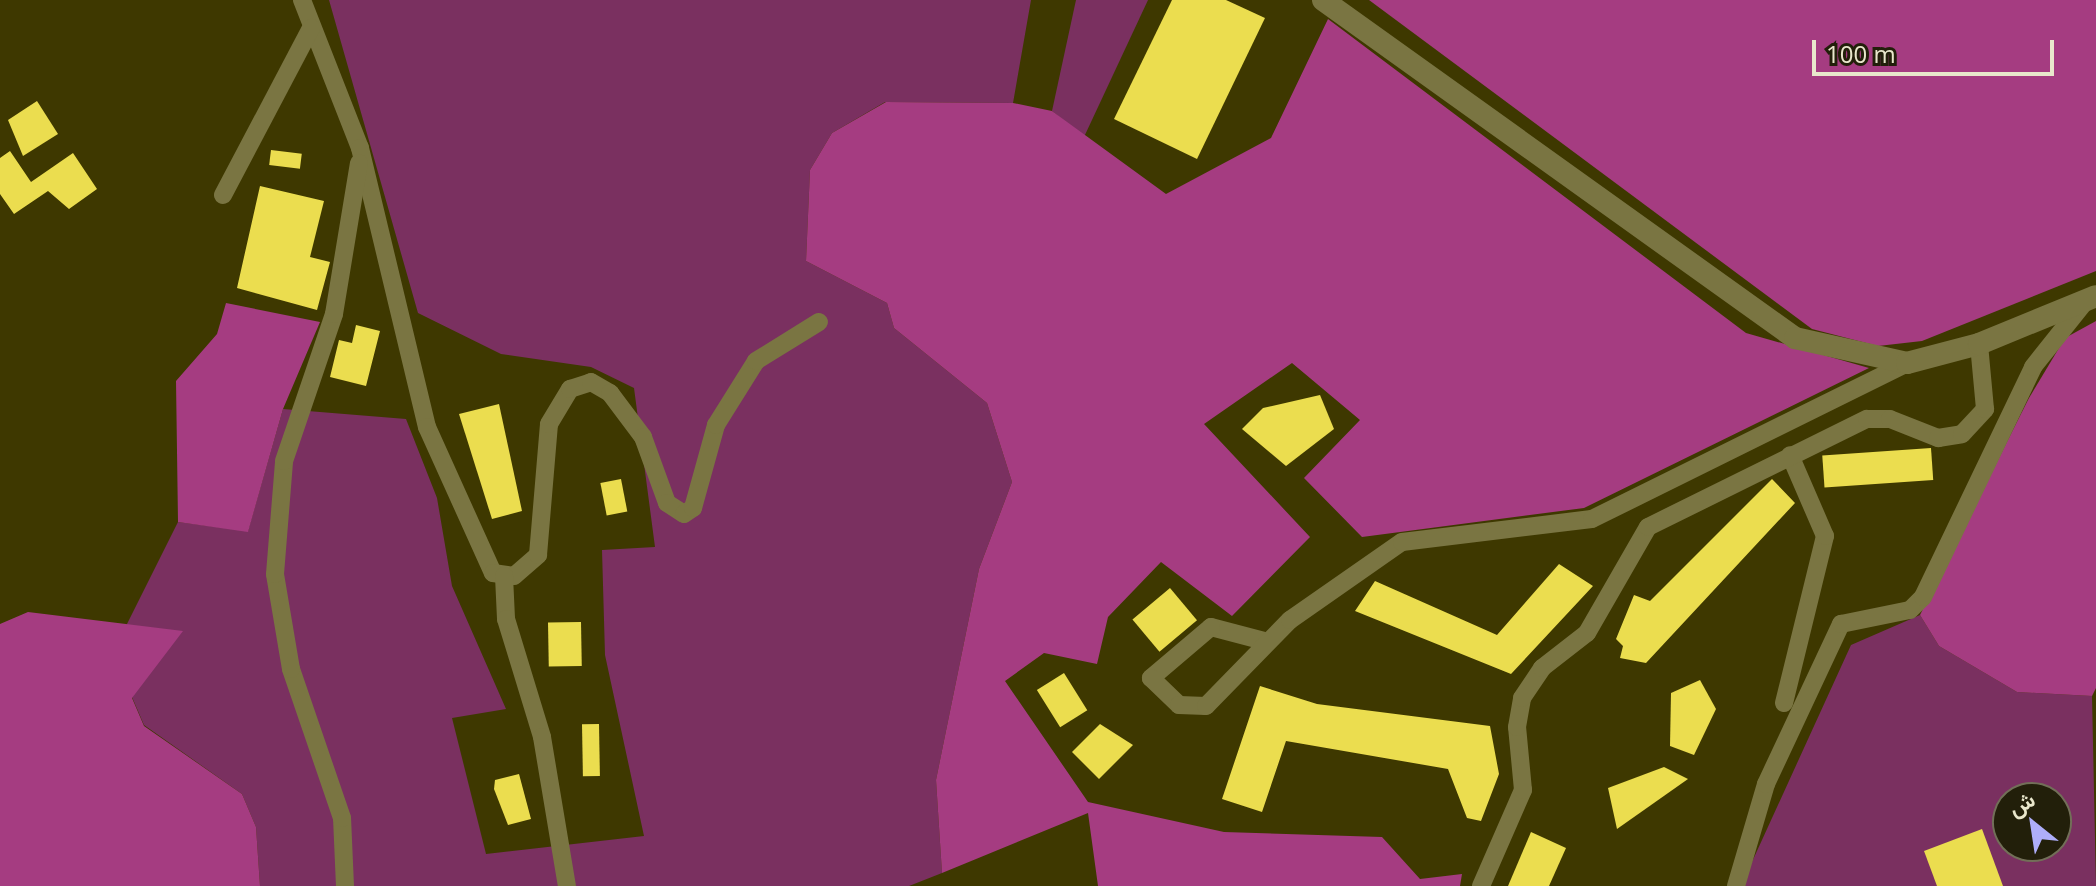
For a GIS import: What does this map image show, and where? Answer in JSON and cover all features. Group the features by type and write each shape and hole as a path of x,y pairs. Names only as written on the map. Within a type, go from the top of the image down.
{"street":[{"path":"302,0 360,148 427,427 476,550 504,576 506,619 542,737 567,886"},
{"path":"1323,0 1795,338 1907,363"},
{"path":"223,195 311,28"},
{"path":"345,886 342,818 291,669 275,574 284,461 334,314 360,148"},
{"path":"1268,642 1211,627 1151,678 1179,705 1206,706 1268,642 1402,542 1592,519 1907,363 1979,344 2092,297"},
{"path":"1736,886 1766,784 1841,624 1910,610 1923,597 2033,367 2092,297"},
{"path":"504,576 538,555 549,424 570,389 591,382 610,393 643,437 667,503 684,514 693,508 716,425 756,361 819,322"},
{"path":"1481,886 1523,790 1517,715 1536,675 1587,633 1648,527 1790,455 1878,417 1938,438 1973,428 1987,396 1979,344"},
{"path":"1784,703 1825,536 1790,455"}],"shaded area":[{"path":"329,0 1031,0 1013,103 885,102 832,133 810,170 806,261 887,303 894,328 987,403 1012,482 979,569 936,780 942,873 909,886 260,886 256,827 242,794 144,725 132,697 127,624 178,522 248,531 283,409 406,419 437,498 452,586 506,709 452,718 486,854 644,836 605,655 602,550 655,547 634,388 591,367 501,354 418,313"},
{"path":"1076,0 1148,0 1084,137 1052,111"},
{"path":"1369,0 2096,0 2096,271 1922,341 1878,346 1812,329"},
{"path":"1328,19 1746,333 1869,368 1584,508 1362,537 1304,478 1360,420 1292,363 1204,424 1310,537 1232,616 1161,562 1108,617 1097,664 1044,653 1005,681 1088,802 1224,832 1382,837 1420,879 1462,874 1460,886 1098,886 1088,813 942,873 936,780 979,569 1012,482 987,403 894,328 887,303 806,261 810,170 832,133 886,102 1013,103 1052,111 1166,194 1271,138"},
{"path":"226,303 320,322 283,409 248,532 178,522 176,381 217,334"},
{"path":"2096,321 2096,688 2092,696 2017,692 1939,646 1920,615 2029,398 2065,338"},
{"path":"28,612 183,631 132,698 144,726 242,794 256,827 260,886 0,886 0,624"},
{"path":"1920,615 1939,646 2017,692 2092,696 2096,886 1741,886 1851,645"}],"building":[{"path":"1172,0 1226,0 1265,18 1197,159 1114,119"},
{"path":"37,101 58,134 23,156 8,120"},
{"path":"271,150 302,154 300,169 269,165"},
{"path":"10,151 31,182 73,153 97,189 69,209 48,191 14,214 0,194 0,158"},
{"path":"260,186 324,201 310,257 330,262 317,310 237,288"},
{"path":"356,325 380,331 366,386 330,377 339,340 352,343"},
{"path":"1320,395 1334,429 1286,466 1242,429 1263,408"},
{"path":"499,404 522,511 492,519 459,414"},
{"path":"1931,448 1933,480 1824,488 1822,456"},
{"path":"621,479 627,511 607,515 600,483"},
{"path":"1772,479 1795,503 1646,663 1620,658 1623,646 1616,639 1634,595 1650,601"},
{"path":"1559,564 1593,586 1511,674 1355,611 1375,581 1497,635"},
{"path":"1170,588 1197,620 1159,652 1132,619"},
{"path":"581,622 582,666 549,667 548,623"},
{"path":"1064,673 1087,710 1060,727 1037,690"},
{"path":"1700,680 1716,709 1694,755 1670,746 1671,693"},
{"path":"1260,686 1317,704 1490,726 1499,774 1481,821 1467,818 1448,769 1286,741 1262,812 1222,799"},
{"path":"582,724 599,724 600,776 583,776"},
{"path":"1100,724 1133,745 1099,779 1072,752"},
{"path":"1664,767 1688,779 1617,829 1608,788"},
{"path":"519,774 531,819 508,825 494,789 495,780"},
{"path":"1982,829 2003,886 1937,886 1924,851"},
{"path":"1531,832 1566,848 1549,886 1508,886"}]}
